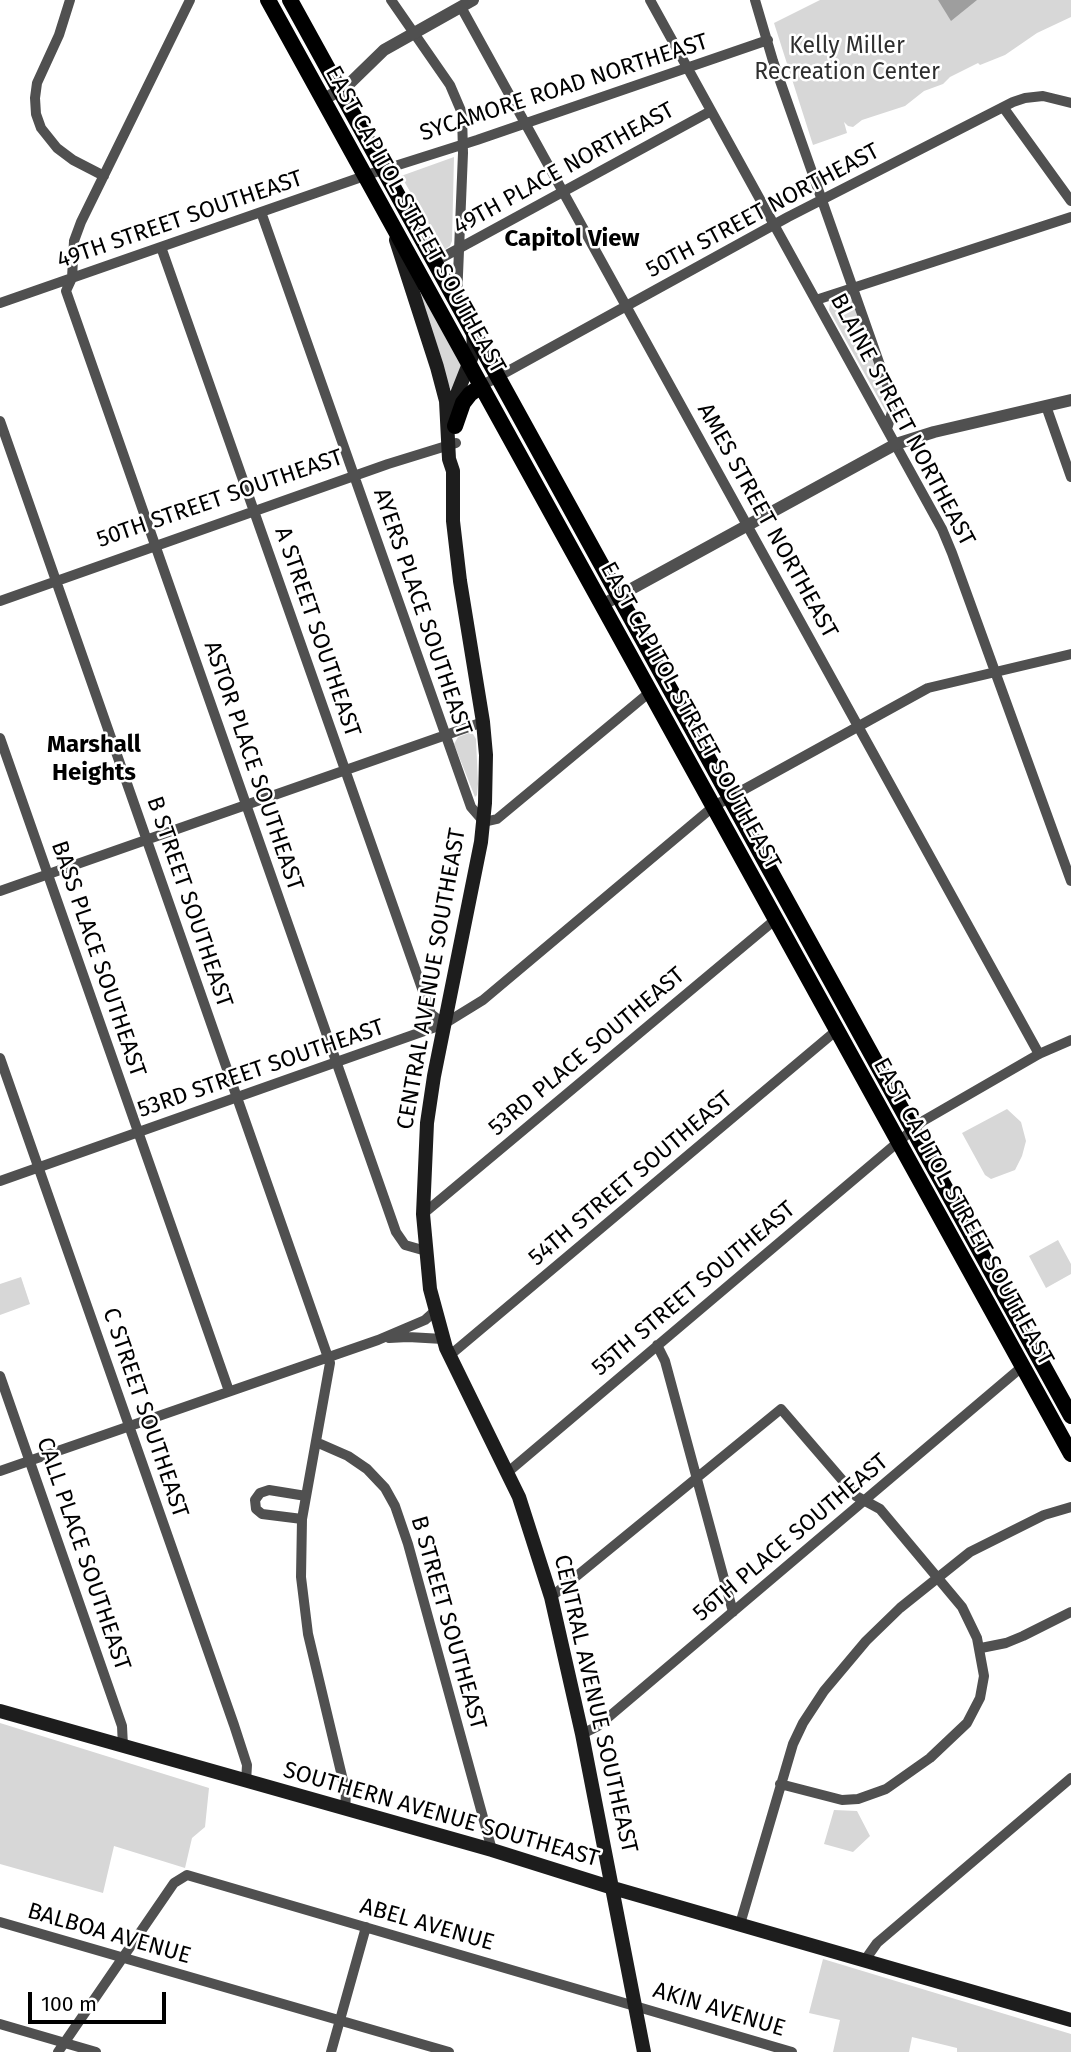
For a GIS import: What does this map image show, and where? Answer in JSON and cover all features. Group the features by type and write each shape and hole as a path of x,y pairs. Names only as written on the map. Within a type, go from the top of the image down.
{"main road":[{"name":"EAST CAPITOL STREET SOUTHEAST","path":"268,0 323,100 374,172 392,226 837,1030 906,1135 1023,1366 1071,1454"},
{"path":"290,0 340,90 374,172 435,262 730,797 906,1135 1071,1416"},
{"name":"CENTRAL AVENUE SOUTHEAST","path":"392,226 446,401 452,444 453,521 483,722 486,771 484,822 427,1123 423,1214 426,1251 435,1311 449,1356 508,1472 530,1528 551,1597 582,1734 644,2052"},
{"path":"455,426 453,404 474,351 473,331"},
{"path":"452,444 463,403 481,386"},
{"name":"SOUTHERN AVENUE SOUTHEAST","path":"1,1707 246,1782 492,1850 613,1888 1071,2020"}],"street":[{"path":"70,0 59,34 37,83 36,114 41,128 61,152 104,176"},
{"name":"ASTOR PLACE SOUTHEAST","path":"190,0 77,231 72,278 66,288 67,295 397,1235 405,1245 426,1251"},
{"path":"391,0 456,96 464,123 457,303"},
{"path":"323,100 340,90 378,55 473,0"},
{"name":"BLAINE STREET NORTHEAST","path":"650,0 896,444 952,553 1071,881"},
{"path":"755,0 894,405 887,429"},
{"name":"AMES STREET NORTHEAST","path":"461,7 1039,1054"},
{"name":"SYCAMORE ROAD NORTHEAST","path":"374,172 768,40"},
{"name":"50TH STREET NORTHEAST","path":"481,386 774,224 1003,107 1021,99 1040,96 1071,103"},
{"path":"1003,107 1071,201"},
{"name":"49TH PLACE NORTHEAST","path":"435,262 711,111"},
{"name":"49TH STREET SOUTHEAST","path":"0,303 374,172"},
{"name":"AYERS PLACE SOUTHEAST","path":"261,212 468,803 484,822"},
{"path":"816,300 1071,217"},
{"name":"A STREET SOUTHEAST","path":"162,247 431,1014 444,1024"},
{"path":"602,605 896,444 1071,400"},
{"path":"1046,406 1071,477"},
{"name":"B STREET SOUTHEAST","path":"0,421 328,1357"},
{"name":"50TH STREET SOUTHEAST","path":"0,601 452,444"},
{"name":"53RD STREET SOUTHEAST","path":"0,1181 444,1024 483,1000 714,806 926,690 1071,654"},
{"path":"484,822 497,819 650,692"},
{"path":"0,891 483,722"},
{"name":"BASS PLACE SOUTHEAST","path":"0,738 229,1391"},
{"name":"53RD PLACE SOUTHEAST","path":"423,1214 775,919"},
{"name":"54TH STREET SOUTHEAST","path":"449,1356 837,1030"},
{"name":"55TH STREET SOUTHEAST","path":"508,1472 906,1135 970,1093 1039,1054 1071,1040"},
{"name":"C STREET SOUTHEAST","path":"0,1058 247,1765 246,1782"},
{"path":"0,1471 378,1340 425,1320 435,1311"},
{"path":"378,1340 408,1337 443,1339"},
{"path":"657,1345 665,1362 733,1612"},
{"path":"328,1357 330,1373 302,1519 300,1564 304,1615 346,1793 345,1810"},
{"name":"56TH PLACE SOUTHEAST","path":"582,1734 598,1726 1023,1366"},
{"name":"CALL PLACE SOUTHEAST","path":"0,1376 122,1726 123,1746"},
{"path":"551,1597 780,1409 856,1496 880,1509 938,1577 969,1617 981,1648 983,1667 982,1690 972,1716 942,1748 904,1778 870,1796 850,1800 834,1799 780,1784"},
{"name":"B STREET SOUTHEAST","path":"316,1442 348,1456 368,1469 381,1482 396,1506 492,1850"},
{"path":"302,1519 262,1514 256,1509 255,1500 260,1493 269,1490 306,1496"},
{"path":"740,1924 793,1744 824,1691 866,1642 900,1608 970,1552 1044,1515 1071,1507"},
{"path":"981,1648 1023,1636 1071,1612"},
{"path":"865,1960 877,1943 1071,1778"},
{"name":"ABEL AVENUE","path":"58,2052 176,1880 190,1875 635,2005"},
{"name":"BALBOA AVENUE","path":"0,1922 449,2052"},
{"path":"331,2052 366,1927"},
{"name":"AKIN AVENUE","path":"635,2005 792,2052"},
{"path":"0,2024 96,2052"}],"green space":[{"name":"Kelly Miller Recreation Center","path":"820,0 1071,0 1071,17 1037,33 1005,55 980,65 978,63 950,77 943,84 924,91 905,106 862,120 853,127 844,122 847,133 813,145 774,23"},
{"path":"454,157 452,241 444,250 401,176"},
{"path":"416,284 463,369 452,392 444,375"},
{"path":"846,297 853,301 887,401 889,409 886,412 829,310 830,303"},
{"path":"469,733 476,739 478,784 475,797 454,744 458,737"},
{"path":"1007,1109 1021,1122 1026,1141 1015,1170 991,1179 985,1175 962,1133"},
{"path":"1058,1240 1071,1264 1071,1274 1046,1288 1029,1256"},
{"path":"21,1277 30,1304 0,1315 0,1284"},
{"path":"0,1723 209,1788 205,1827 192,1838 185,1868 114,1846 103,1893 0,1864"},
{"path":"834,1810 857,1811 870,1836 853,1852 824,1844"},
{"path":"823,1959 1071,2034 1071,2052 957,2052 957,2048 912,2037 909,2052 833,2052 840,2020 809,2013"}],"shaded area":[{"path":"938,0 977,0 951,21"}],"district":[{"name":"Capitol View","path":"572,239"},
{"name":"Marshall Heights","path":"94,759"}]}
